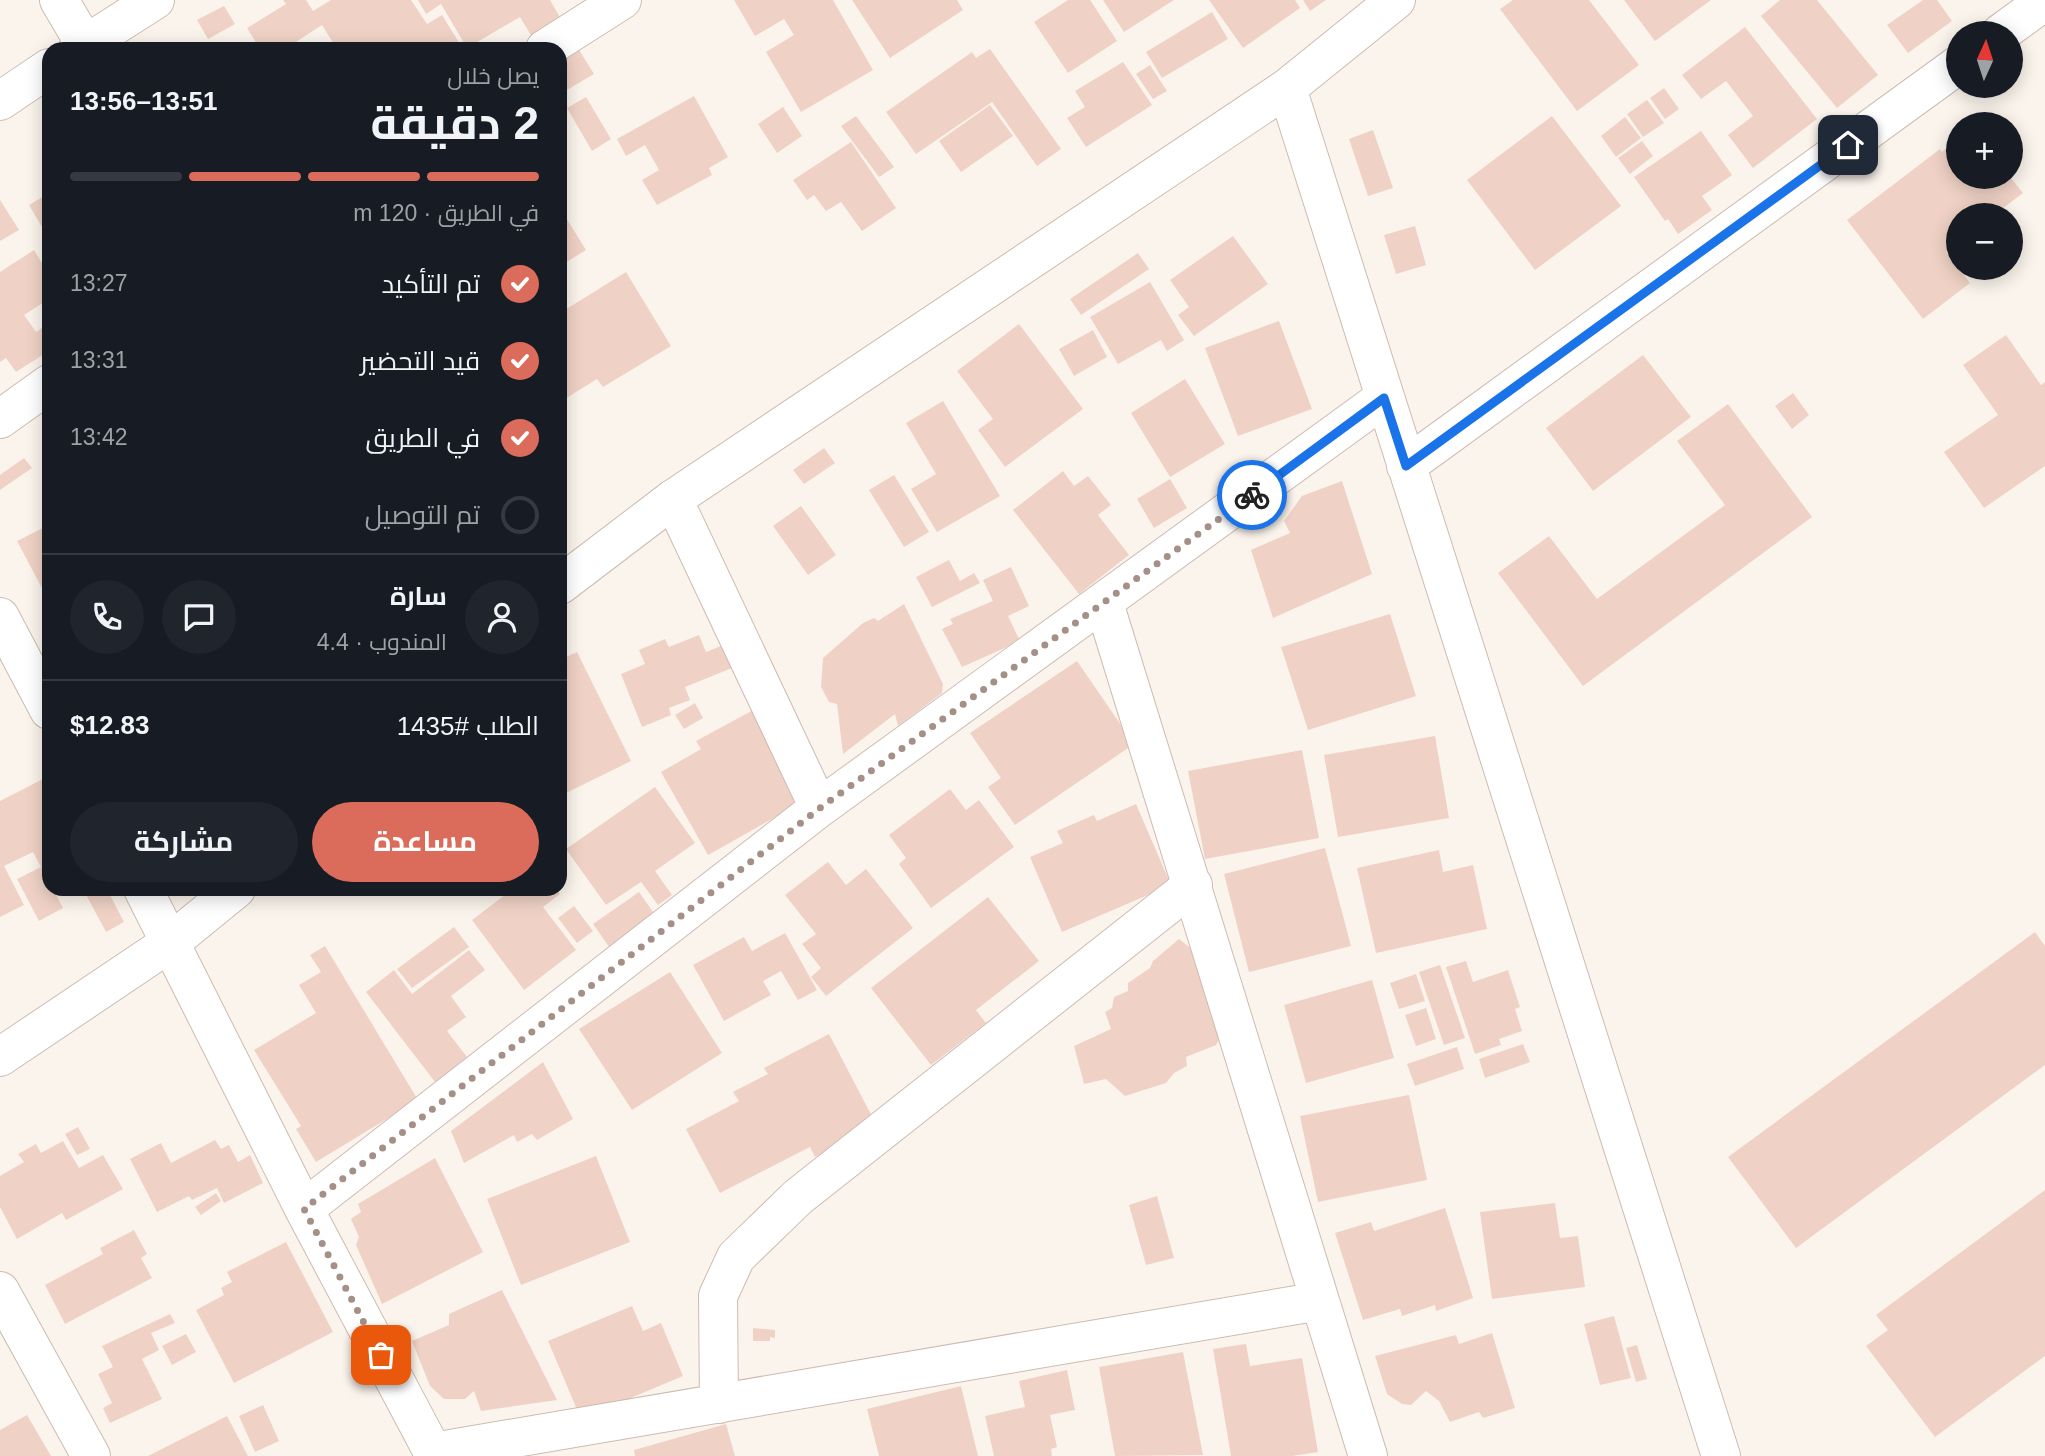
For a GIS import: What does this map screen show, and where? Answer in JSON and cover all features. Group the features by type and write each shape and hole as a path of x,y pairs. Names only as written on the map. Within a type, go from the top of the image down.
{"street":[{"path":"59,0 79,42"},
{"path":"89,42 155,0"},
{"path":"556,42 622,0"},
{"path":"567,580 673,499 1287,88 1396,0"},
{"path":"2018,21 2045,1"},
{"path":"0,101 42,73"},
{"path":"1406,466 1946,74"},
{"path":"1287,88 1721,1456"},
{"path":"0,419 42,389"},
{"path":"304,1209 820,808 1384,398"},
{"path":"673,499 820,808"},
{"path":"1104,603 1368,1456"},
{"path":"0,617 42,697"},
{"path":"719,1404 718,1296 736,1257 798,1197 1193,885"},
{"path":"148,896 304,1209 434,1454 1320,1301"},
{"path":"0,1057 171,942 227,896"},
{"path":"0,1291 91,1456"}],"building":[{"path":"283,0 306,0 313,11 331,0 411,0 427,24 442,15 459,42 333,42 322,25 296,42 256,42 247,28 286,4"},
{"path":"418,0 550,0 561,19 532,37 520,17 477,42 463,42 441,4 426,14"},
{"path":"734,0 833,0 873,70 801,112 766,52 794,35 784,19 755,36"},
{"path":"852,0 957,0 963,10 890,58"},
{"path":"1068,0 1090,0 1117,41 1068,73 1034,22"},
{"path":"1103,0 1174,0 1124,32"},
{"path":"1209,0 1295,0 1300,8 1243,48"},
{"path":"1303,0 1326,0 1310,11"},
{"path":"1513,0 1589,0 1639,65 1577,111 1500,9"},
{"path":"1624,0 1711,0 1655,41"},
{"path":"1780,0 1817,0 1878,75 1837,108 1761,16"},
{"path":"1923,0 1937,0 1952,21 1946,21 1946,25 1908,53 1887,25"},
{"path":"224,6 235,24 208,39 197,20"},
{"path":"1212,12 1228,39 1162,78 1146,52"},
{"path":"1745,27 1817,119 1753,168 1728,135 1753,116 1726,81 1701,99 1682,75"},
{"path":"573,40 594,74 567,90 567,44"},
{"path":"990,49 1061,149 1037,166 992,102 916,154 886,112 972,52 976,58"},
{"path":"1123,62 1152,105 1086,147 1067,118 1085,107 1075,91"},
{"path":"1150,65 1167,91 1153,99 1136,74"},
{"path":"1664,88 1679,109 1665,119 1650,98"},
{"path":"694,96 728,157 709,168 712,175 657,205 642,180 659,170 645,145 626,156 617,139"},
{"path":"586,97 611,139 592,151 567,108"},
{"path":"1647,100 1664,123 1643,137 1627,114"},
{"path":"990,105 1013,136 961,172 939,141"},
{"path":"783,107 802,136 777,153 758,124"},
{"path":"856,116 894,167 879,177 841,126"},
{"path":"1552,116 1621,206 1535,270 1467,180"},
{"path":"1625,117 1641,138 1616,157 1601,136"},
{"path":"1373,130 1393,188 1368,196 1349,139"},
{"path":"1701,131 1732,175 1702,196 1712,210 1678,234 1668,219 1665,221 1634,177"},
{"path":"1642,141 1653,156 1630,174 1618,158"},
{"path":"851,142 896,208 862,231 841,202 826,211 814,195 807,200 793,180"},
{"path":"1940,149 1942,152 1946,149 1946,189 2020,189 2023,193 2010,203 1946,203 1946,280 1968,280 1970,283 1923,319 1847,220"},
{"path":"42,197 42,227 29,205"},
{"path":"0,200 19,230 0,241"},
{"path":"567,219 586,250 567,262"},
{"path":"1415,226 1426,265 1396,274 1384,235"},
{"path":"1233,236 1268,284 1194,336 1178,315 1189,307 1170,280"},
{"path":"34,250 42,263 42,303 24,315 36,332 42,328 42,355 16,372 6,358 0,362 0,272"},
{"path":"1138,253 1149,269 1081,315 1070,299"},
{"path":"626,272 671,346 603,387 597,379 567,398 567,309"},
{"path":"1150,282 1184,340 1167,351 1161,340 1118,364 1090,317"},
{"path":"1279,321 1312,409 1238,436 1205,348"},
{"path":"1019,324 1083,409 1005,467 978,430 993,419 957,371"},
{"path":"1093,330 1107,357 1074,376 1059,349"},
{"path":"2006,335 2041,385 2045,382 2045,466 1984,508 1944,452 1998,415 1963,365"},
{"path":"1643,355 1691,417 1593,491 1546,428"},
{"path":"1185,379 1225,444 1170,477 1131,413"},
{"path":"1793,393 1809,415 1792,429 1775,406"},
{"path":"943,401 1000,496 937,532 911,489 936,474 906,423"},
{"path":"1728,404 1812,517 1583,686 1498,573 1549,536 1597,599 1725,505 1677,441"},
{"path":"824,448 835,463 804,484 793,470"},
{"path":"24,458 32,468 0,490 0,475"},
{"path":"1063,471 1074,486 1088,476 1111,505 1098,515 1129,555 1079,594 1013,510"},
{"path":"894,475 929,532 904,547 869,490"},
{"path":"1170,479 1187,508 1154,528 1137,499"},
{"path":"1342,481 1372,574 1273,618 1251,550 1290,533 1284,521 1302,496"},
{"path":"801,506 836,555 808,575 773,526"},
{"path":"42,528 42,588 17,541"},
{"path":"949,560 960,581 974,573 980,583 932,607 916,577"},
{"path":"1011,567 1029,606 1008,616 1020,641 962,667 942,629 953,624 950,619 993,601 983,580"},
{"path":"904,604 943,684 942,693 898,726 895,714 843,754 837,704 829,702 821,687 823,658 863,623 874,618 878,621"},
{"path":"1390,614 1416,696 1308,730 1281,647"},
{"path":"699,635 706,652 728,643 737,666 685,687 690,700 669,708 671,715 642,727 621,674 645,664 639,650 665,639 669,647"},
{"path":"577,652 631,761 567,793 567,657"},
{"path":"1077,661 1134,744 1015,825 988,787 1001,778 970,733"},
{"path":"695,703 703,718 684,729 675,715"},
{"path":"757,708 809,798 708,855 661,772 701,749 696,741"},
{"path":"1435,736 1449,818 1338,837 1324,755"},
{"path":"1302,750 1319,838 1205,859 1188,771"},
{"path":"42,780 42,896 57,896 63,908 39,921 17,879 41,867 33,852 4,866 24,905 0,917 0,801"},
{"path":"655,787 695,843 655,871 672,895 658,905 641,882 606,905 567,848"},
{"path":"950,789 966,810 979,800 1014,847 931,908 899,864 906,858 889,835"},
{"path":"1136,804 1171,885 1062,932 1030,857 1063,843 1057,831 1094,815 1097,821"},
{"path":"1325,848 1351,946 1249,972 1224,874"},
{"path":"1439,850 1443,872 1473,865 1487,929 1376,953 1357,868"},
{"path":"828,862 846,885 866,869 913,928 826,996 811,977 821,968 802,944 816,934 785,895"},
{"path":"639,892 660,922 614,954 593,924"},
{"path":"87,896 111,896 124,922 106,932"},
{"path":"504,896 557,896 543,907 576,950 524,990 472,920"},
{"path":"988,897 1039,961 976,1010 986,1023 931,1065 871,988"},
{"path":"574,906 593,931 577,943 558,918"},
{"path":"454,927 469,947 412,988 397,969"},
{"path":"2035,932 2045,946 2045,1065 1796,1248 1728,1157"},
{"path":"785,933 817,990 798,1000 781,971 763,981 771,995 724,1021 693,965 744,937 752,951"},
{"path":"1179,939 1193,950 1221,1037 1216,1045 1186,1057 1187,1066 1174,1073 1166,1083 1125,1096 1106,1079 1084,1084 1074,1046 1111,1029 1105,1012 1112,1008 1114,997 1128,991 1128,983 1150,968 1153,961"},
{"path":"325,946 418,1100 316,1162 296,1129 301,1126 254,1050 316,1013 299,985 321,972 310,955"},
{"path":"469,950 485,970 451,996 466,1017 447,1031 467,1057 435,1082 366,992 394,970 412,994"},
{"path":"1466,961 1473,982 1508,970 1520,1007 1515,1009 1522,1031 1499,1039 1501,1045 1475,1054 1446,967"},
{"path":"1440,965 1465,1038 1444,1045 1419,972"},
{"path":"670,972 722,1053 632,1110 579,1029"},
{"path":"1416,974 1425,1001 1399,1009 1390,983"},
{"path":"1372,980 1394,1058 1306,1083 1284,1005"},
{"path":"1426,1008 1436,1039 1416,1046 1405,1015"},
{"path":"829,1034 876,1124 815,1157 810,1147 720,1193 686,1129 739,1101 733,1092 768,1074 764,1068"},
{"path":"1523,1044 1530,1062 1485,1078 1479,1059"},
{"path":"1457,1047 1464,1069 1415,1086 1407,1064"},
{"path":"543,1062 573,1119 537,1140 532,1134 517,1142 514,1135 464,1163 451,1131"},
{"path":"1409,1095 1427,1180 1318,1202 1300,1116"},
{"path":"78,1127 90,1149 77,1155 65,1134"},
{"path":"215,1140 221,1149 229,1145 238,1162 250,1155 263,1183 224,1203 217,1188 192,1200 189,1196 157,1212 130,1159 161,1143 171,1163"},
{"path":"63,1141 79,1168 103,1155 123,1189 66,1220 62,1213 17,1239 0,1207 0,1176 24,1162 18,1154 36,1144 41,1153"},
{"path":"596,1156 630,1242 521,1285 487,1199"},
{"path":"435,1158 483,1252 382,1304 356,1245 359,1237 351,1219 361,1212 358,1204"},
{"path":"2045,1190 2045,1356 1935,1437 1866,1346 1888,1330 1876,1315"},
{"path":"216,1193 221,1201 201,1215 195,1207"},
{"path":"1157,1196 1174,1258 1146,1265 1129,1205"},
{"path":"1555,1203 1560,1238 1578,1236 1585,1287 1492,1299 1480,1212"},
{"path":"1445,1208 1473,1298 1436,1311 1435,1305 1402,1316 1400,1309 1363,1320 1335,1233 1371,1222 1374,1231"},
{"path":"134,1230 147,1254 141,1258 152,1278 65,1324 45,1285 103,1254 100,1248"},
{"path":"286,1242 333,1332 234,1383 196,1310 224,1295 221,1288 232,1282 227,1272"},
{"path":"502,1290 557,1400 481,1411 474,1391 465,1399 444,1399 430,1386 412,1341 449,1325 449,1314"},
{"path":"632,1306 643,1331 661,1323 683,1376 581,1419 548,1341"},
{"path":"170,1314 175,1323 151,1333 159,1350 142,1359 162,1399 110,1423 103,1408 112,1403 98,1374 113,1367 102,1346"},
{"path":"1614,1316 1631,1378 1600,1385 1584,1324"},
{"path":"753,1328 775,1330 775,1338 770,1337 770,1341 753,1341"},
{"path":"1492,1333 1515,1408 1483,1418 1479,1412 1450,1422 1439,1401 1426,1391 1411,1405 1402,1404 1387,1394 1375,1356 1456,1335 1459,1344"},
{"path":"186,1334 196,1352 172,1365 162,1346"},
{"path":"1246,1344 1250,1366 1302,1358 1318,1452 1292,1456 1231,1456 1213,1349"},
{"path":"1637,1345 1647,1379 1636,1382 1626,1348"},
{"path":"1183,1352 1203,1455 1115,1456 1099,1367"},
{"path":"1067,1370 1075,1410 1050,1415 1057,1447 1051,1449 1052,1456 994,1456 985,1416 1025,1407 1019,1381"},
{"path":"961,1386 978,1456 879,1456 867,1409"},
{"path":"263,1405 279,1441 255,1452 239,1416"},
{"path":"27,1415 51,1456 0,1456 0,1430"},
{"path":"227,1416 248,1456 148,1456"},
{"path":"726,1424 735,1456 635,1456 634,1450"}],"way so far":[{"path":"381,1355 304,1209 820,808 1252,495"}],"route":[{"path":"1252,495 1384,398 1406,466 1848,145"}]}
